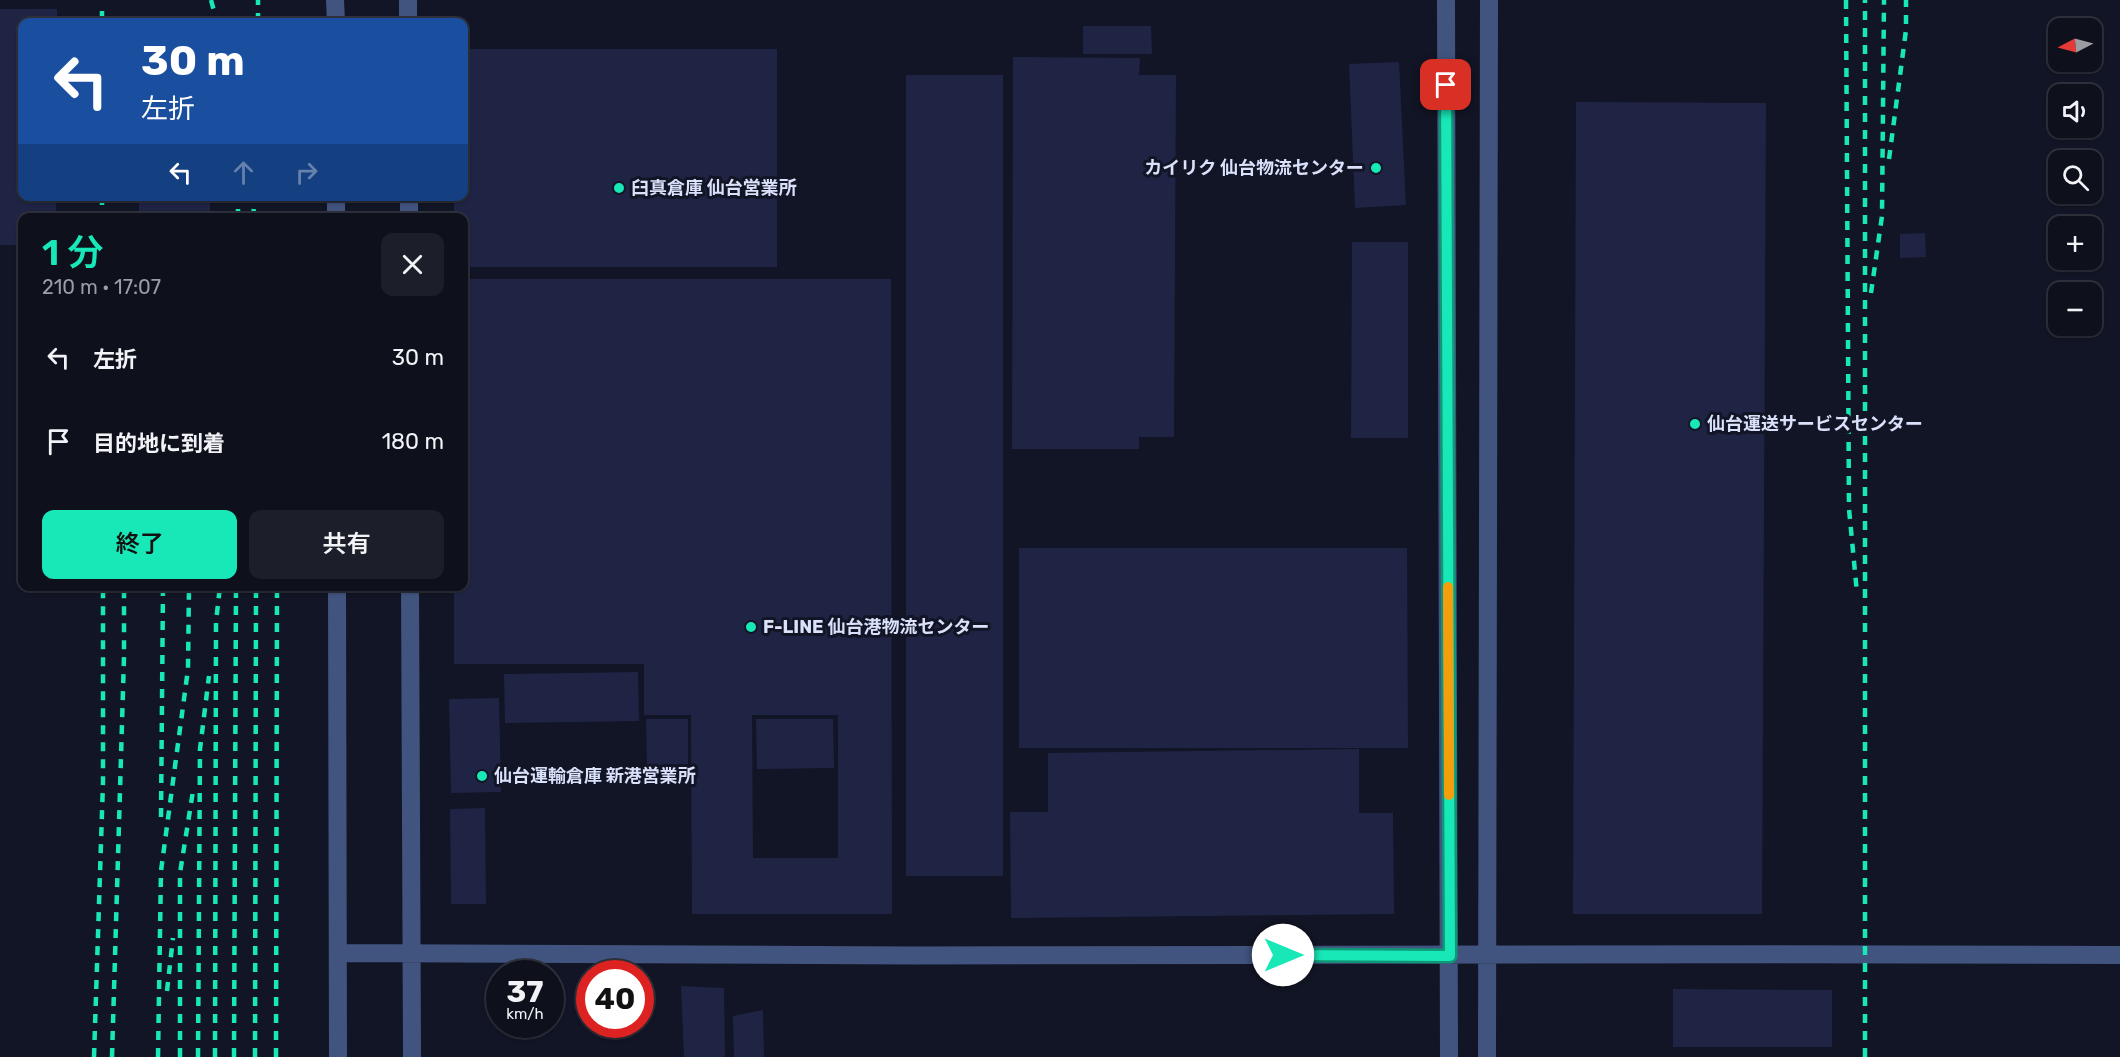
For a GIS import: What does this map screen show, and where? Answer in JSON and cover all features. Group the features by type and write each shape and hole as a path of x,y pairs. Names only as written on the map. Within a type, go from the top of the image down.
{"street":[{"path":"335,0 336,18"},
{"path":"408,0 408,18"},
{"path":"1446,0 1449,1057"},
{"path":"1487,1057 1489,0"},
{"path":"337,591 338,1057"},
{"path":"410,591 412,1057"},
{"path":"338,953 2120,955"}],"building":[{"path":"0,9 57,9 57,18 18,18 18,201 56,201 56,213 18,213 18,245 0,245"},
{"path":"1083,26 1151,26 1152,54 1083,54"},
{"path":"468,49 777,49 777,267 468,267 468,213 454,213 454,201 468,201"},
{"path":"1013,57 1140,58 1139,75 1176,75 1174,437 1139,437 1139,449 1012,449"},
{"path":"1399,62 1406,205 1355,208 1349,64"},
{"path":"906,75 1003,75 1003,876 906,876"},
{"path":"1576,102 1766,103 1762,914 1573,914"},
{"path":"139,201 210,201 210,213 139,213"},
{"path":"1925,233 1926,257 1900,258 1900,234"},
{"path":"1352,242 1408,242 1408,438 1351,438"},
{"path":"468,279 891,279 892,914 692,914 691,715 644,715 644,664 454,664 454,591 468,591","holes":["752,715 838,715 838,858 753,858"]},
{"path":"1019,548 1407,548 1408,748 1019,748"},
{"path":"638,672 639,721 505,723 504,674"},
{"path":"499,698 501,792 451,793 449,699"},
{"path":"646,719 688,719 688,770 647,770"},
{"path":"756,719 833,719 834,768 757,769"},
{"path":"1359,749 1359,813 1393,813 1394,914 1011,918 1010,812 1048,812 1048,753"},
{"path":"485,808 486,904 451,904 450,809"},
{"path":"681,986 724,988 725,1057 684,1057"},
{"path":"1673,989 1832,990 1832,1047 1673,1047"},
{"path":"763,1010 764,1057 734,1057 733,1016"}],"railway":[{"path":"211,0 216,18"},
{"path":"258,0 258,18"},
{"path":"1846,0 1849,509 1857,593"},
{"path":"1865,0 1865,1057"},
{"path":"1871,293 1882,216 1884,0"},
{"path":"1889,159 1906,30 1906,0"},
{"path":"102,11 102,18"},
{"path":"102,201 102,213"},
{"path":"238,201 238,213"},
{"path":"253,213 255,201"},
{"path":"94,1057 103,782 103,591"},
{"path":"112,1057 124,591"},
{"path":"161,817 163,591"},
{"path":"158,1057 161,871 188,669 189,591"},
{"path":"215,1057 216,622 219,591"},
{"path":"234,1057 236,591"},
{"path":"255,1057 256,591"},
{"path":"276,1057 277,591"},
{"path":"198,1057 200,749 209,676"},
{"path":"180,1057 180,873 193,791"},
{"path":"167,991 173,938"}],"slow traffic":[{"path":"1448,587 1449,795"}],"place":[{"name":"カイリク 仙台物流センター","path":"1376,168"},
{"name":"臼真倉庫 仙台営業所","path":"619,188"},
{"name":"仙台運送サービスセンター","path":"1695,424"},
{"name":"F-LINE 仙台港物流センター","path":"751,627"},
{"name":"仙台運輸倉庫 新港営業所","path":"482,776"}],"route":[{"path":"1283,955 1450,956 1446,85"}]}
